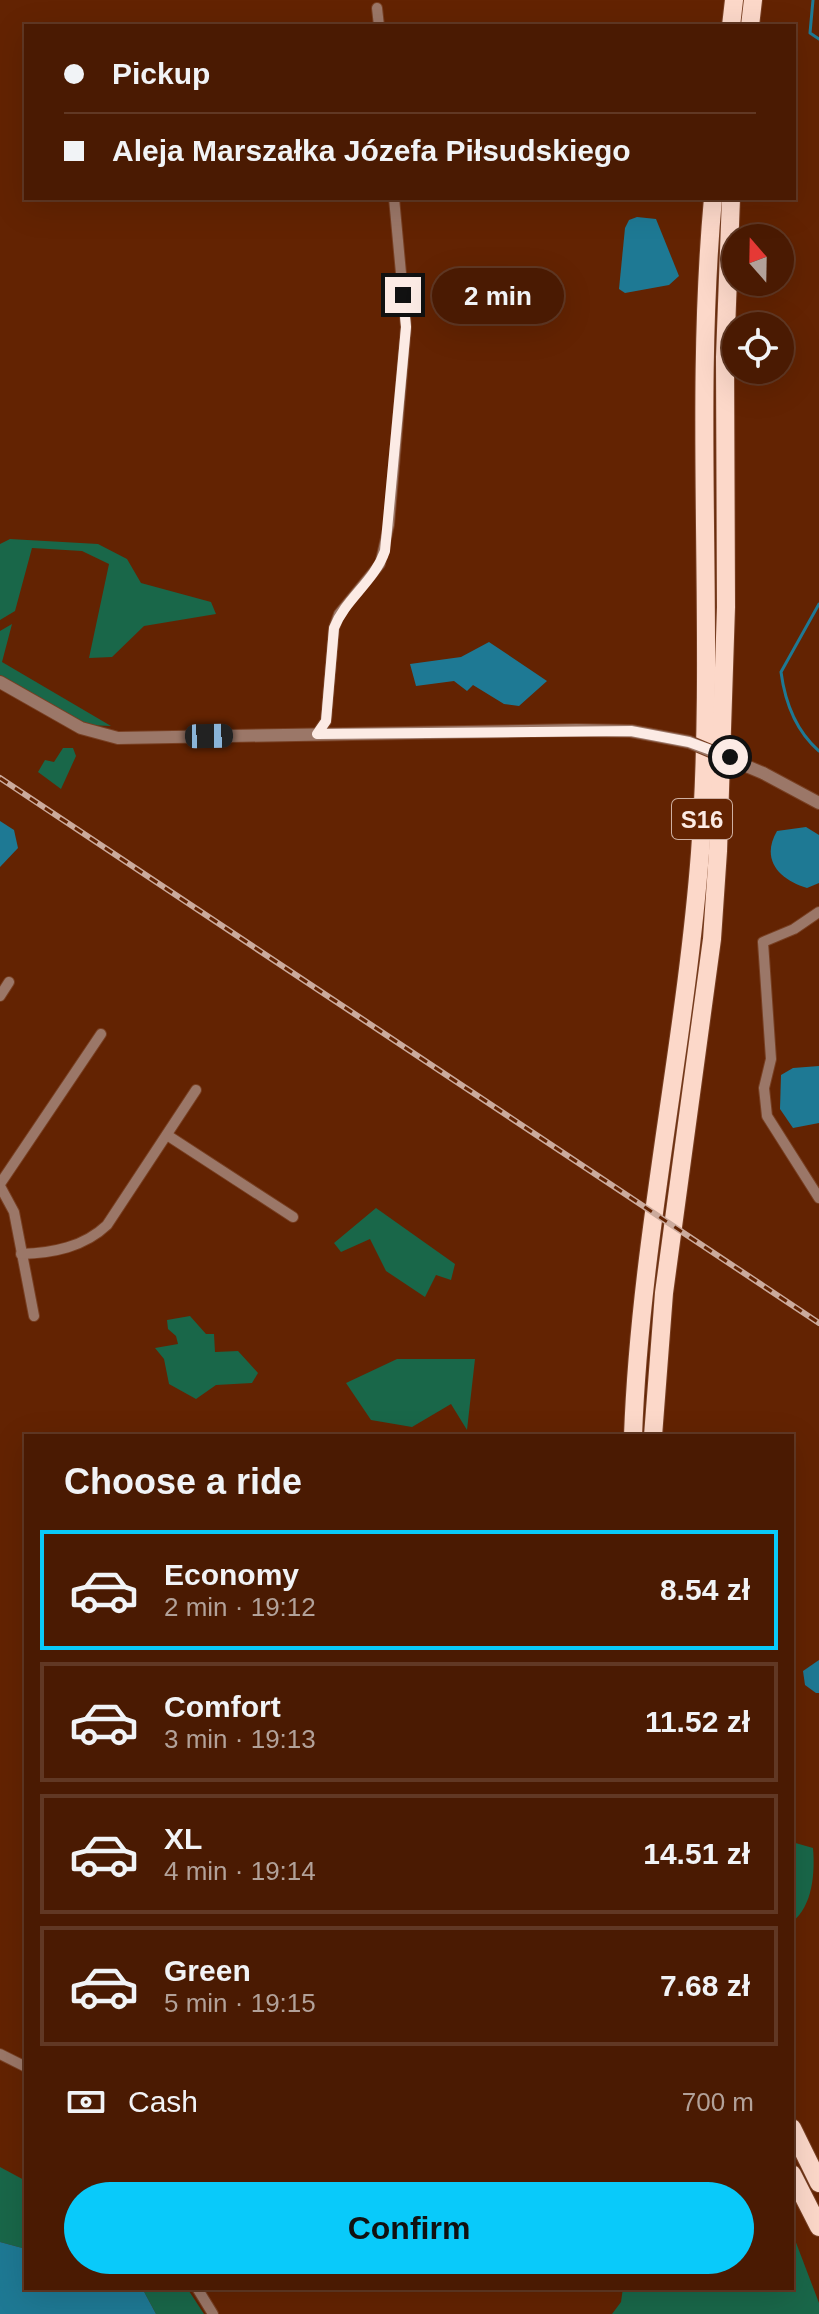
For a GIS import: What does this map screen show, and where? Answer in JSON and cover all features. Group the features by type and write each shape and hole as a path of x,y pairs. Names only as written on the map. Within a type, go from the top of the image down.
{"highway":[{"path":"731,24 734,0"},
{"path":"750,24 753,0"},
{"name":"S16","path":"633,1434 638,1352 680,1038 700,855 707,609 706,327 713,200"},
{"name":"S16","path":"653,1434 664,1293 712,939 718,851 726,607 725,357 731,200"},
{"path":"794,2132 819,2183"},
{"path":"794,2178 819,2227"}],"street":[{"path":"377,8 379,24"},
{"path":"317,734 326,721 334,628 339,614 380,564 389,525 406,327 394,200"},
{"path":"0,682 99,735 118,738 631,731 689,742 763,773 819,803"},
{"path":"819,912 794,929 763,942 771,1059 764,1088 767,1116 819,1198"},
{"path":"0,996 9,982"},
{"path":"34,1316 14,1212 0,1185 101,1034"},
{"path":"21,1254 44,1253 94,1238 107,1225 196,1090"},
{"path":"167,1135 293,1217"},
{"path":"0,2054 24,2066"},
{"path":"198,2290 213,2314"}],"green space":[{"path":"10,539 98,544 127,559 141,583 211,602 216,614 144,626 112,657 89,658 109,564 82,551 32,548 15,611 0,620 0,544"},
{"path":"12,624 2,662 111,726 88,725 0,677 0,631"},
{"path":"63,748 73,748 76,756 61,789 38,772 45,760 54,762"},
{"path":"376,1208 455,1264 451,1280 436,1275 425,1297 386,1271 370,1239 341,1252 334,1243"},
{"path":"190,1316 206,1334 214,1334 215,1352 238,1351 258,1373 252,1383 216,1385 196,1399 169,1384 164,1359 155,1348 178,1344 176,1336 168,1329 167,1320"},
{"path":"397,1359 475,1359 467,1430 451,1404 412,1427 371,1420 346,1383"},
{"path":"794,1843 813,1848 814,1857 808,1898 794,1920"},
{"path":"0,2167 24,2180 24,2248 0,2242"},
{"path":"794,2237 819,2303 819,2314 612,2314 621,2302 623,2290 794,2290"},
{"path":"143,2290 188,2290 204,2314 156,2314"}],"water":[{"path":"637,217 656,219 679,276 669,285 625,293 619,289 625,228 629,220"},
{"path":"489,642 547,681 519,706 504,704 473,685 467,691 454,681 416,686 410,664 461,657"},
{"path":"0,821 14,830 18,848 0,867"},
{"path":"806,827 819,835 819,883 807,888 781,874 772,860 771,851 777,831"},
{"path":"819,1066 819,1123 793,1128 780,1109 781,1075 793,1068"},
{"path":"819,1660 819,1693 816,1693 805,1685 803,1671"},
{"path":"0,2242 24,2248 24,2290 143,2290 156,2314 0,2314"}],"waterway":[{"path":"813,0 810,33 819,39"},
{"path":"819,604 781,672 793,715 819,751"}],"railway":[{"path":"0,778 819,1323"}],"route":[{"path":"403,295 406,327 385,551 364,588 339,614 334,628 326,721 317,734 631,731 689,742 730,757"}]}
